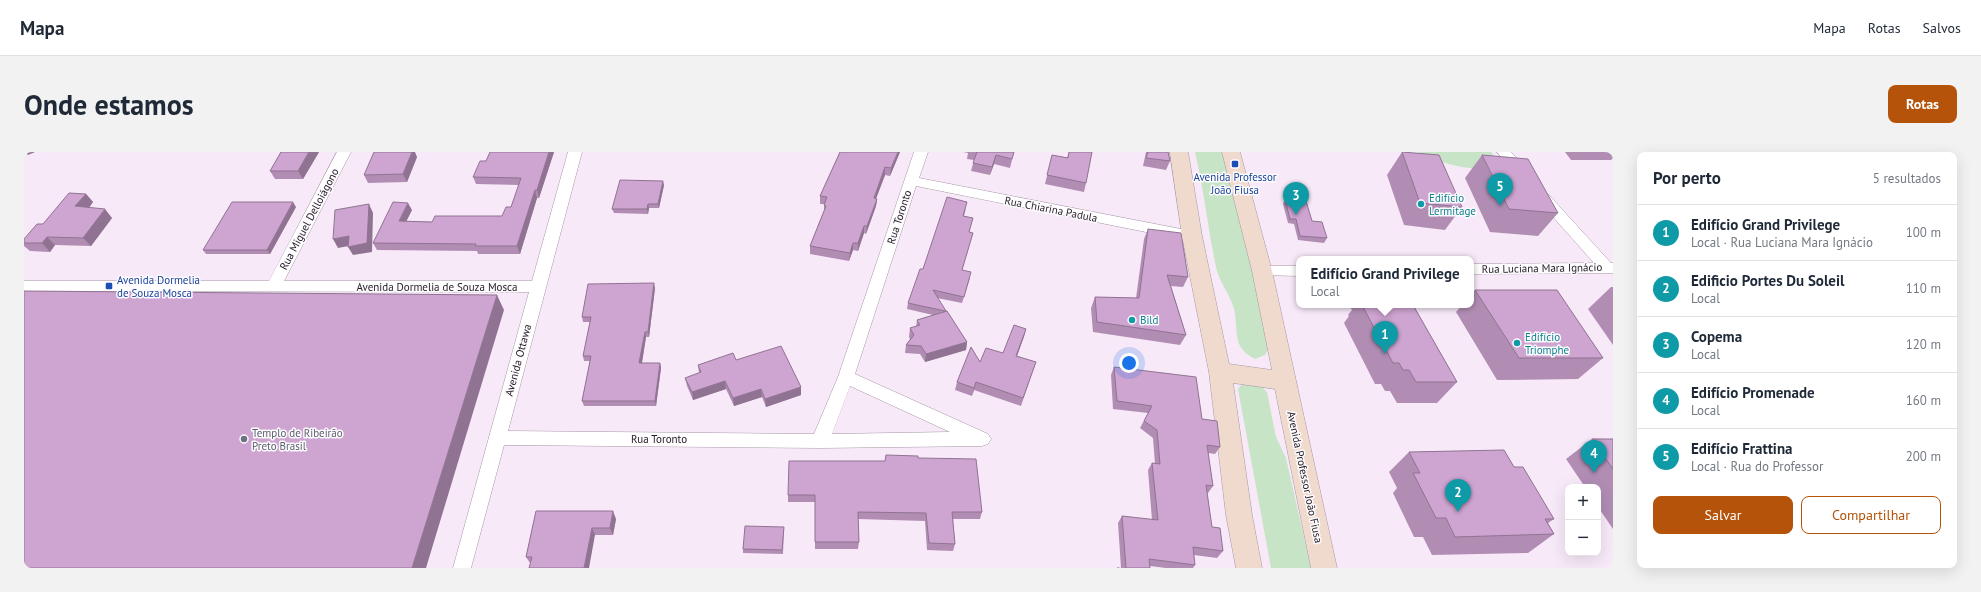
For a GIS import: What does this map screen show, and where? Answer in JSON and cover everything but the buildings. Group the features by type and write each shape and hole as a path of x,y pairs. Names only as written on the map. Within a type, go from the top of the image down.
{"main road":[{"path":"1179,152 1192,236 1220,372 1239,515 1249,568"},
{"name":"Avenida Professor João Fiusa","path":"1231,152 1262,271 1324,568"},
{"path":"1220,372 1285,381"}],"street":[{"name":"Rua Miguel Delloiágono","path":"274,286 344,152"},
{"name":"Avenida Ottawa","path":"462,568 575,152"},
{"name":"Rua Toronto","path":"820,440 846,377 921,152"},
{"path":"1504,152 1610,268"},
{"name":"Rua Chiarina Padula","path":"911,182 1192,236"},
{"name":"Rua Luciana Mara Ignácio","path":"1474,269 1610,268"},
{"path":"1262,271 1296,271"},
{"name":"Avenida Dormelia de Souza Mosca","path":"24,286 538,287"},
{"name":"Rua Toronto","path":"497,438 820,440 982,439 846,377"}],"green space":[{"path":"1195,152 1224,152 1253,272 1268,350 1265,355 1255,359 1247,354 1239,344 1234,309 1217,272"},
{"path":"1418,152 1491,152 1505,170 1460,167 1439,161"},
{"path":"1243,383 1260,385 1267,392 1276,437 1286,458 1311,568 1271,568 1238,389"}],"place":[{"name":"Avenida Professor João Fiusa","path":"1235,164"},
{"name":"Edifício Lermitage","path":"1421,204"},
{"name":"Edifício Frattina","path":"1500,206"},
{"name":"Copema","path":"1296,215"},
{"name":"Avenida Dormelia de Souza Mosca","path":"109,286"},
{"name":"Bild","path":"1132,320"},
{"name":"Edifício Triomphe","path":"1517,343"},
{"name":"Edifício Grand Privilege","path":"1385,354"},
{"name":"Templo de Ribeirão Preto Brasil","path":"244,439"},
{"name":"Edifício Promenade","path":"1594,473"},
{"name":"Edificio Portes Du Soleil","path":"1458,512"}]}
